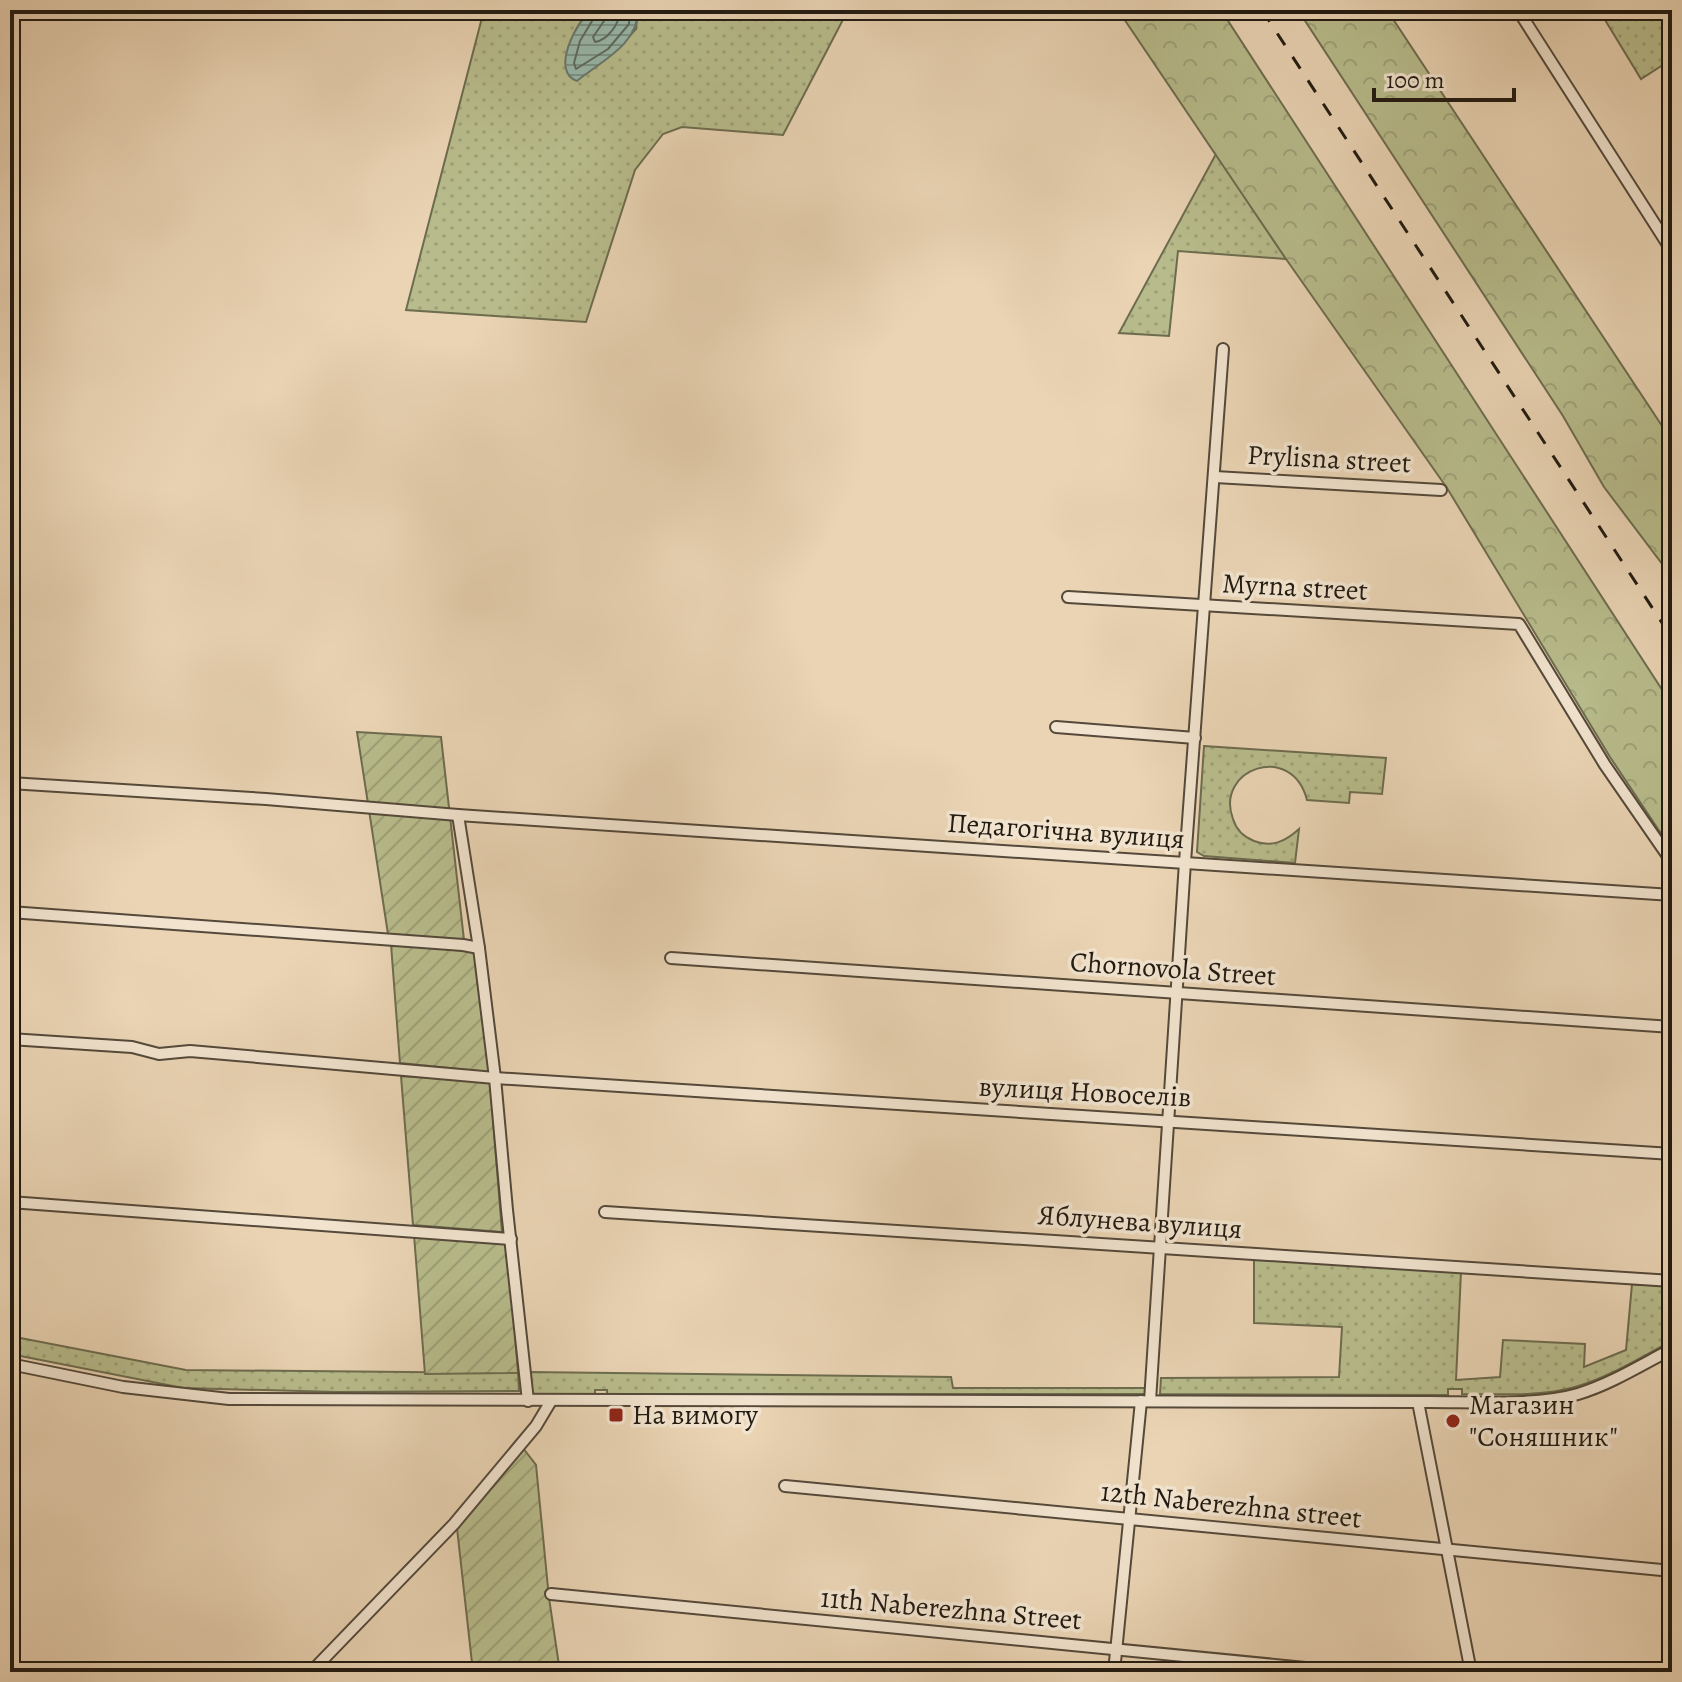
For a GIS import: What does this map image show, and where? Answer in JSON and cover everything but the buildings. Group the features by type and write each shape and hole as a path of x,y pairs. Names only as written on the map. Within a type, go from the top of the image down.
{"street":[{"path":"1518,10 1672,251"},
{"path":"1114,1672 1161,1247 1185,862 1223,349"},
{"name":"Prylisna street","path":"1215,477 1441,490"},
{"name":"Myrna street","path":"1068,597 1519,624 1605,765 1672,862"},
{"path":"1056,727 1195,738"},
{"name":"Педагогічна вулиця","path":"10,783 1672,895"},
{"path":"458,815 495,1078 528,1401"},
{"path":"10,912 479,948"},
{"name":"Chornovola Street","path":"671,958 1672,1027"},
{"name":"вулиця Новоселів","path":"10,1039 132,1047 159,1054 190,1051 495,1078 1672,1154"},
{"path":"10,1202 511,1239"},
{"name":"Яблунева вулиця","path":"605,1212 1672,1281"},
{"path":"10,1364 123,1387 229,1399 1418,1402 1536,1400 1575,1395 1609,1382 1672,1349"},
{"path":"311,1672 454,1524 536,1426 551,1401"},
{"path":"1418,1402 1471,1672"},
{"name":"12th Naberezhna street","path":"785,1486 1672,1571"},
{"name":"11th Naberezhna Street","path":"551,1594 1347,1672"}],"green space":[{"path":"484,10 593,10 578,26 566,62 586,74 636,29 638,10 848,10 783,135 682,127 663,134 635,170 586,322 406,310"},
{"path":"1118,10 1221,10 1672,705 1672,850 1610,757 1447,488 1286,259"},
{"path":"1298,10 1387,10 1672,441 1672,577 1604,487 1563,416"},
{"path":"1599,10 1672,10 1672,59 1641,79"},
{"path":"1216,154 1286,259 1178,251 1169,336 1119,333"},
{"path":"357,732 441,737 464,940 388,934"},
{"path":"1204,746 1386,758 1382,794 1350,792 1349,803 1307,800 1299,782 1286,771 1272,767 1257,769 1244,775 1234,787 1230,801 1234,823 1247,837 1267,844 1284,840 1299,829 1295,863 1204,856 1197,852"},
{"path":"391,944 476,952 489,1072 400,1063"},
{"path":"401,1076 490,1082 502,1232 413,1225"},
{"path":"414,1235 508,1244 518,1373 425,1374"},
{"path":"1254,1258 1461,1272 1456,1380 1500,1377 1503,1340 1585,1344 1584,1367 1626,1350 1632,1284 1672,1286 1672,1341 1601,1378 1548,1392 1462,1394 1462,1389 1448,1389 1448,1395 1160,1394 1161,1378 1339,1377 1342,1327 1254,1323"},
{"path":"10,1336 186,1370 518,1373 519,1391 337,1392 183,1388 10,1354"},
{"path":"529,1372 951,1377 953,1388 1146,1388 1145,1394 607,1394 607,1390 595,1390 595,1394 532,1394"},
{"path":"523,1448 536,1465 549,1598 560,1672 473,1672 457,1528"}],"water":[{"path":"593,10 638,10 632,33 625,43 577,81 569,76 566,68 568,46 573,34"}],"railway":[{"path":"1262,10 1672,638"}],"place":[{"name":"На вимогу","path":"616,1415"},
{"name":"Магазин \"Соняшник\"","path":"1453,1421"}]}
